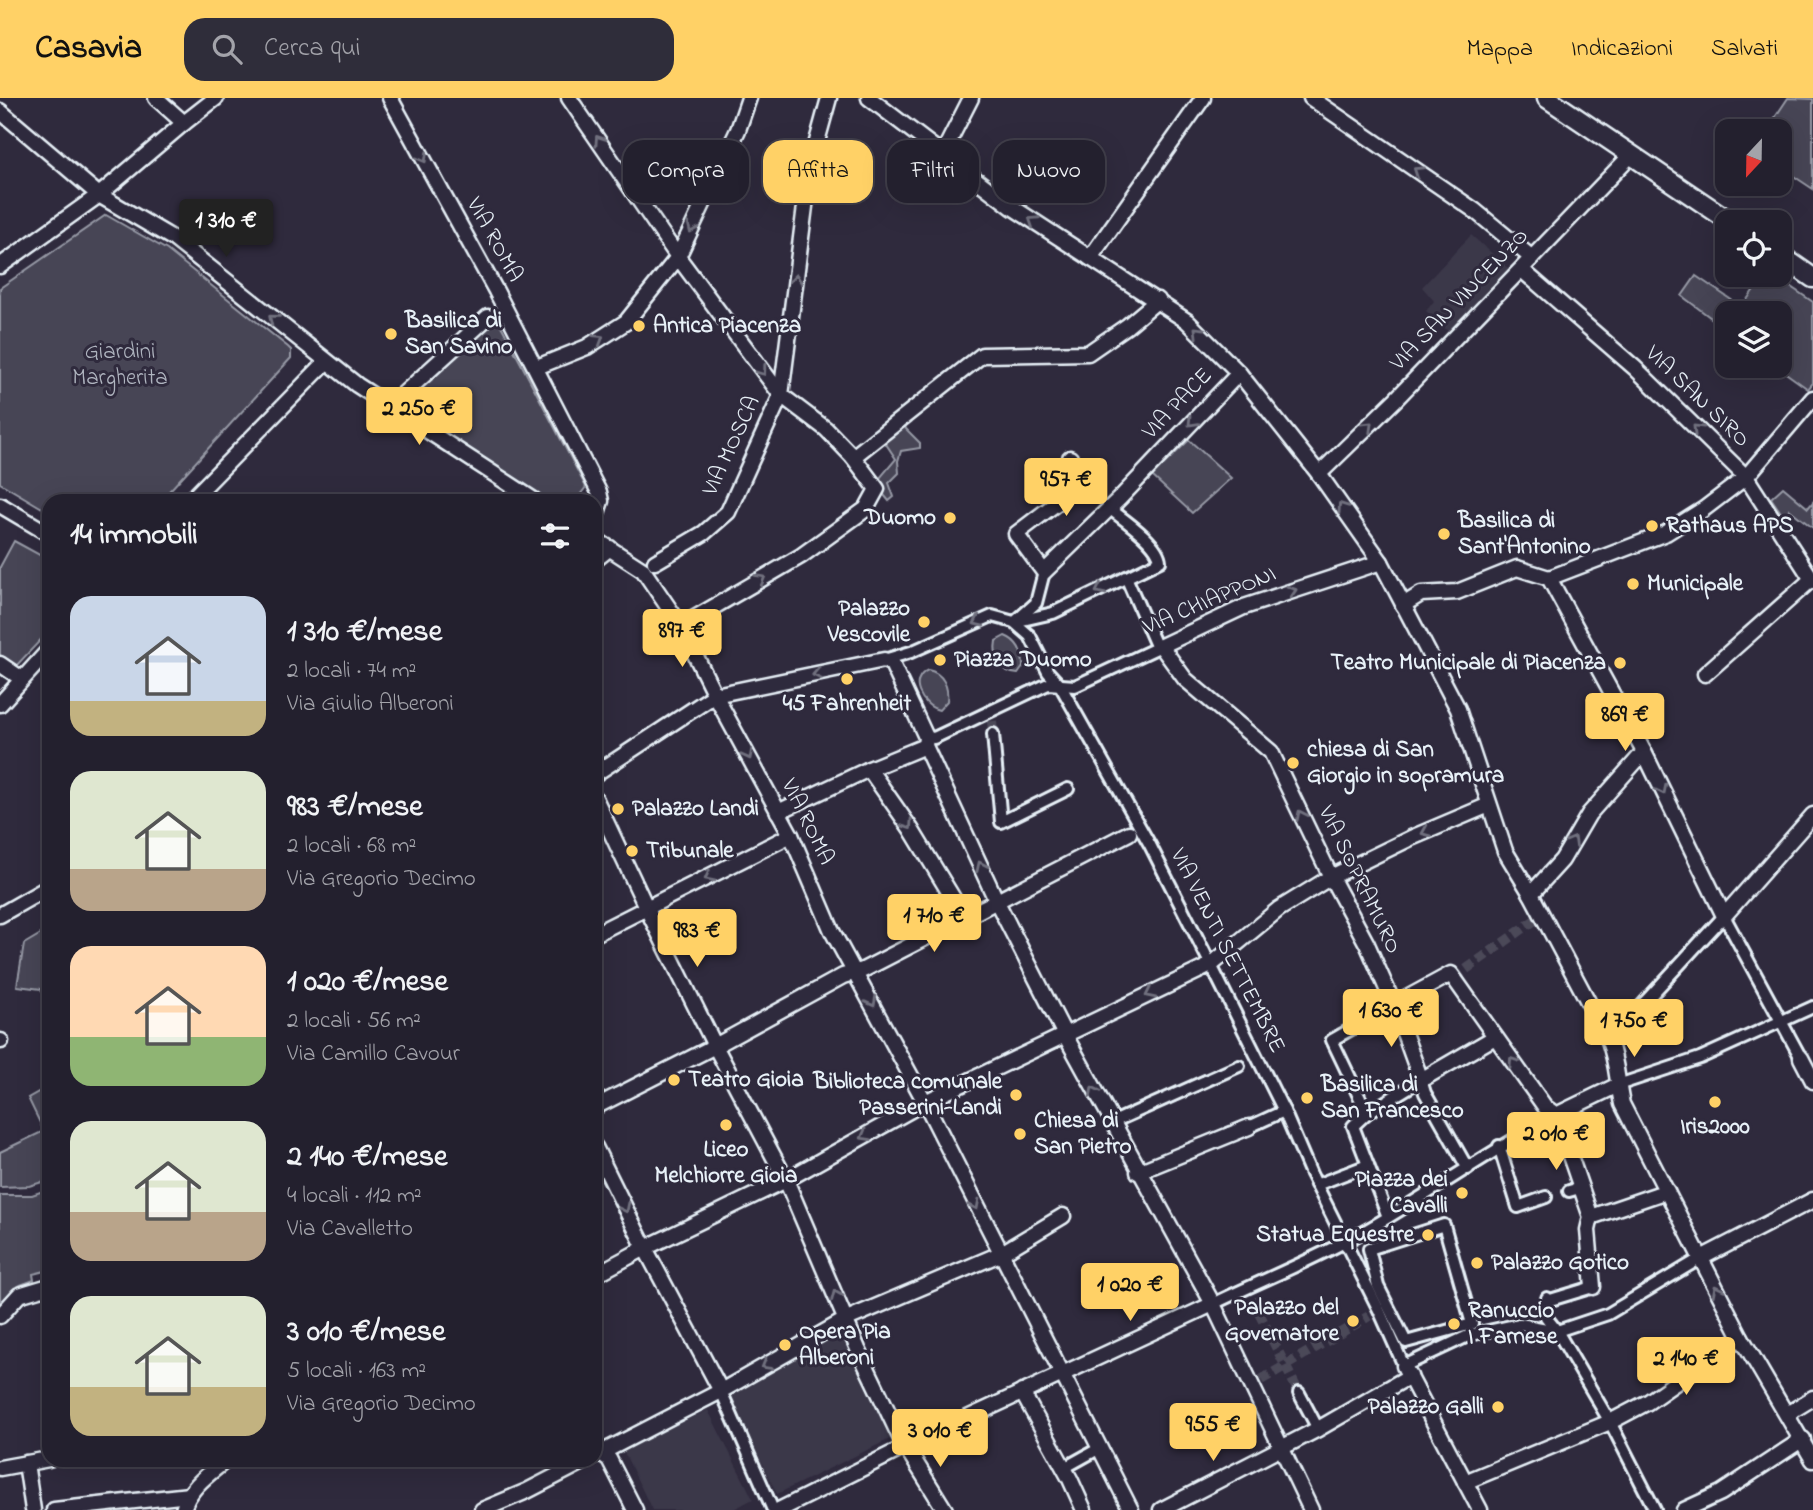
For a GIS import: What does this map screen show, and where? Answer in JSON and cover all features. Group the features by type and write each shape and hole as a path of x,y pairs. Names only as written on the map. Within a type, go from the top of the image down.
{"street":[{"path":"156,98 184,122"},
{"path":"0,266 99,195 216,98"},
{"name":"VIA ROMA","path":"390,98 537,367 599,494"},
{"path":"569,98 678,257 781,395 826,429 853,457 877,489 866,509 801,556 681,626"},
{"path":"537,367 587,346 626,322 678,257 738,130 749,98"},
{"name":"VIA MOSCA","path":"654,562 704,533 728,512 781,395 810,167 829,98"},
{"path":"869,98 923,140"},
{"path":"950,140 971,98"},
{"path":"1090,258 1203,98"},
{"path":"1311,98 1474,210 1532,258"},
{"path":"1547,98 1715,211"},
{"path":"0,111 99,195 174,239 326,362 389,407 525,494"},
{"name":"VIA SAN VINCENZO","path":"1319,474 1522,270 1631,155"},
{"path":"979,182 1187,321 1239,373 1319,474 1381,562 1458,709 1505,851 1531,894 1609,1041 1617,1061 1622,1104 1741,1337 1813,1460"},
{"path":"1792,264 1813,278"},
{"name":"VIA SAN SIRO","path":"1522,270 1635,368 1746,477 1812,580"},
{"path":"853,457 982,355 1088,353 1158,300"},
{"path":"389,407 488,317"},
{"path":"196,494 326,362"},
{"name":"VIA PACE","path":"1014,622 1036,603 1044,572 1239,373"},
{"path":"1403,605 1421,594 1457,592 1517,568 1549,578 1666,533 1704,509 1746,477 1813,398"},
{"path":"1044,572 1016,534 1062,499 1070,458"},
{"path":"201,489 206,494"},
{"path":"0,505 42,530"},
{"path":"1014,622 1053,613 1160,561 1160,555 1135,529 1109,508"},
{"name":"VIA ROMA","path":"602,543 643,570 681,626 791,835 832,931 925,1102 1131,1510"},
{"path":"602,554 610,548"},
{"name":"VIA CHIAPPONI","path":"1060,685 1074,686 1244,607 1381,562"},
{"path":"1126,577 1159,647"},
{"path":"1549,578 1644,752 1724,916 1813,1081"},
{"path":"1704,674 1812,580"},
{"path":"602,769 715,695 884,660 911,652 992,616 1014,622 1030,636 1048,673 1060,685"},
{"name":"VIA SOPRAMURO","path":"1159,647 1185,679 1271,752 1331,877 1367,944 1394,1005 1425,1093 1468,1169"},
{"path":"0,704 42,658"},
{"path":"884,660 892,664 998,902 1065,1035 1256,1383 1311,1510"},
{"path":"0,664 22,679"},
{"path":"778,812 925,741 990,717 1048,684 1060,685"},
{"name":"VIA VENTI SETTEMBRE","path":"1060,685 1134,830 1211,965 1248,1063 1284,1111 1316,1185 1345,1240"},
{"path":"993,734 1001,822 1068,789"},
{"path":"1531,894 1562,860 1588,814 1644,752"},
{"path":"869,769 911,829 965,918"},
{"path":"602,1271 786,1180 925,1102 1211,965 1279,909 1331,877 1411,838 1489,806"},
{"path":"602,813 715,1046 786,1180 858,1349 905,1447 945,1510"},
{"path":"1609,1041 1813,815"},
{"path":"602,1103 843,976 998,902 1134,830"},
{"path":"602,931 791,835"},
{"path":"0,915 42,891"},
{"path":"1367,1113 1332,1040 1451,974 1545,1107 1556,1115"},
{"path":"602,1161 720,1391 776,1510 1345,1240 1468,1169 1499,1146 1556,1115 1618,1085 1699,1058 1813,1007"},
{"path":"1388,1217 1353,1126 1367,1113 1495,1037"},
{"path":"1111,1123 1248,1063"},
{"path":"1139,1172 1284,1111"},
{"path":"1556,1115 1561,1193 1591,1217"},
{"path":"1499,1146 1518,1207 1561,1193"},
{"path":"1316,1185 1367,1165"},
{"path":"1591,1217 1667,1192"},
{"path":"1161,1510 1318,1429 1407,1371 1469,1335 1520,1324 1557,1331 1608,1314 1701,1258 1813,1200"},
{"path":"602,1450 720,1391 846,1319 1000,1254 1063,1216"},
{"path":"1591,1217 1588,1230 1592,1287 1547,1300 1546,1317 1557,1331 1610,1422 1655,1510"},
{"path":"1444,1225 1472,1324 1405,1342 1378,1286 1369,1249 1444,1225"},
{"path":"1345,1240 1407,1371 1480,1510"},
{"path":"0,1316 19,1295 42,1288"},
{"path":"1247,1288 1252,1299"},
{"path":"1369,1316 1379,1310"},
{"path":"1465,1482 1610,1422 1648,1402 1741,1337"},
{"path":"1022,1392 1084,1510"},
{"path":"1299,1393 1318,1429"},
{"path":"1787,1413 1813,1398"},
{"path":"1684,1510 1721,1493 1802,1439"},
{"path":"1064,1468 1100,1448"},
{"path":"602,1456 609,1459 635,1510"},
{"path":"0,1468 42,1460"},
{"path":"26,1463 33,1510"},
{"path":"183,1510 189,1495 217,1467"},
{"path":"482,1510 527,1491 571,1467"},
{"path":"54,1510 189,1495"}],"shaded area":[{"path":"1471,235 1512,271 1451,334 1426,311 1434,301 1422,287"},
{"path":"839,1329 894,1437 777,1494 727,1392"},
{"path":"708,1410 753,1499 732,1510 652,1510 623,1450"}],"green space":[{"path":"1788,98 1813,99 1813,189 1792,175 1792,119 1774,119"},
{"name":"Giardini Margherita","path":"106,215 167,250 288,347 291,350 291,358 166,494 42,494 42,508 0,483 0,288"},
{"path":"1696,276 1733,301 1715,301 1715,321 1682,296"},
{"path":"1756,287 1791,287 1813,302 1813,383 1808,389 1792,378 1792,301 1746,301"},
{"path":"495,314 586,487 581,494 539,494 397,403"},
{"path":"903,420 906,429 920,443 920,448 901,451 899,473 889,483 894,497 889,501 879,489 879,479 896,459 882,438"},
{"path":"1189,440 1231,478 1192,513 1152,476"},
{"path":"1783,487 1808,508 1813,502 1813,528 1789,509 1786,520 1771,498"},
{"path":"14,541 42,556 42,638 16,666 0,655 0,567"},
{"path":"1005,636 1016,644 1021,652 1023,667 1018,674 1007,671 997,658 996,641"},
{"path":"928,670 938,674 946,686 947,701 939,710 927,703 919,692 918,680"},
{"path":"42,933 42,991 17,986 24,944"},
{"path":"42,1090 42,1127 28,1098"},
{"path":"42,1132 42,1182 29,1186 0,1187 0,1152"},
{"path":"42,1191 42,1272 33,1274 34,1280 20,1285 0,1304 0,1195 32,1195"}],"tunnel":[{"path":"992,721 993,734"},
{"path":"1454,978 1542,915"},
{"path":"1252,1299 1299,1393"},
{"path":"1261,1380 1369,1316"}],"place":[{"name":"Antica Piacenza","path":"639,326"},
{"name":"Basilica di San Savino","path":"391,334"},
{"name":"Duomo","path":"950,518"},
{"name":"Rathaus APS","path":"1652,526"},
{"name":"Basilica di Sant'Antonino","path":"1444,534"},
{"name":"Municipale","path":"1633,584"},
{"name":"Palazzo Vescovile","path":"924,622"},
{"name":"Piazza Duomo","path":"940,660"},
{"name":"Teatro Municipale di Piacenza","path":"1620,663"},
{"name":"45 Fahrenheit","path":"847,679"},
{"name":"chiesa di San Giorgio in sopramura","path":"1293,763"},
{"name":"Palazzo Landi","path":"618,809"},
{"name":"Tribunale","path":"632,851"},
{"name":"Teatro Gioia","path":"674,1080"},
{"name":"Biblioteca comunale Passerini-Landi","path":"1016,1095"},
{"name":"Basilica di San Francesco","path":"1307,1098"},
{"name":"Iris2000","path":"1715,1102"},
{"name":"Liceo Melchiorre Gioia","path":"726,1125"},
{"name":"Chiesa di San Pietro","path":"1020,1134"},
{"name":"Piazza dei Cavalli","path":"1462,1193"},
{"name":"Statua Equestre","path":"1428,1235"},
{"name":"Palazzo Gotico","path":"1477,1263"},
{"name":"Palazzo del Governatore","path":"1353,1321"},
{"name":"Ranuccio I Farnese","path":"1454,1324"},
{"name":"Opera Pia Alberoni","path":"785,1345"},
{"name":"Palazzo Galli","path":"1498,1407"}]}
